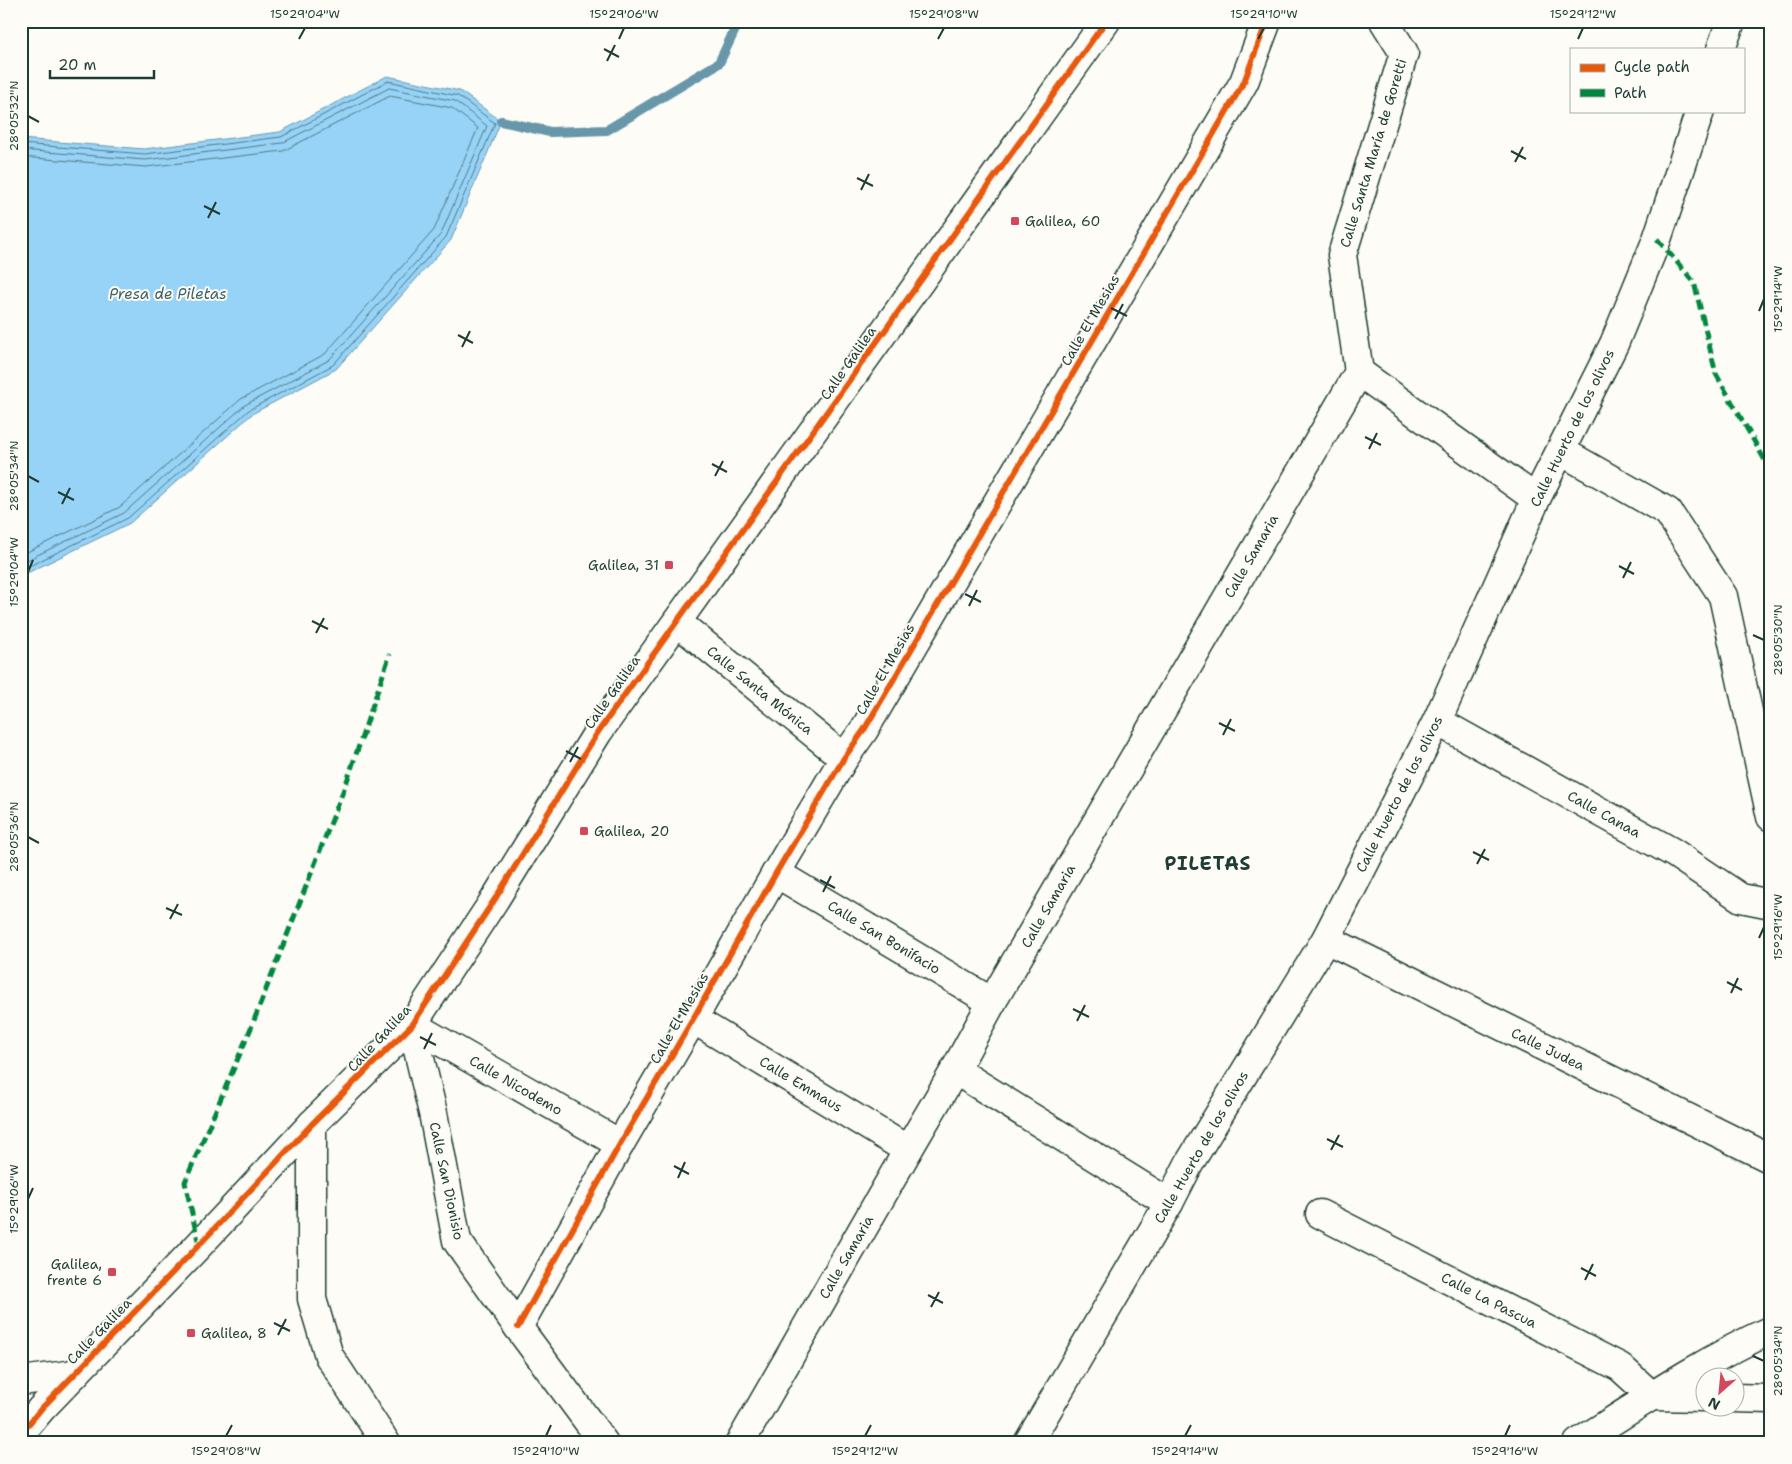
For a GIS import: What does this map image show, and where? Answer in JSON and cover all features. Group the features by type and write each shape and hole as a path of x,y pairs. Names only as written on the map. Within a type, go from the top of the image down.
{"street":[{"name":"Calle Galilea","path":"21,1433 41,1409 312,1124 412,1025 495,898 598,732 1106,21"},
{"name":"Calle El Mesias","path":"518,1326 776,873 844,758 864,730 1244,82 1267,21"},
{"name":"Calle Santa María de Goretti","path":"1359,372 1342,255 1404,53 1384,21"},
{"path":"1722,48 1731,21"},
{"name":"Calle Huerto de los olivos","path":"1028,1443 1169,1203 1190,1162 1326,939 1437,721 1536,498 1614,344 1657,239 1700,112"},
{"path":"1359,372 1536,498"},
{"name":"Calle Samaria","path":"740,1443 955,1070 992,1002 1359,372"},
{"path":"1561,451 1668,512 1723,596 1771,817"},
{"name":"Calle Santa Mónica","path":"677,622 844,758"},
{"name":"Calle Canaa","path":"1437,721 1674,853 1741,898 1771,904"},
{"name":"Calle San Bonifacio","path":"776,873 992,1002"},
{"name":"Calle Judea","path":"1326,939 1771,1159"},
{"name":"Calle Emmaus","path":"694,1019 908,1150"},
{"name":"Calle Nicodemo","path":"412,1025 620,1144"},
{"name":"Calle San Dionisio","path":"412,1025 433,1113 457,1241 604,1443"},
{"path":"955,1070 1169,1203"},
{"path":"312,1124 312,1299 329,1356 386,1443"},
{"name":"Calle La Pascua","path":"1320,1214 1620,1367 1652,1396"},
{"path":"1578,1443 1738,1345 1771,1330"},
{"path":"21,1381 75,1374"},
{"path":"1652,1396 1694,1398"},
{"path":"1744,1398 1771,1399"}],"water":[{"name":"Presa de Piletas","path":"387,76 460,91 501,121 451,240 336,369 252,414 130,523 21,576 21,139 144,149 280,132"}],"waterway":[{"path":"501,121 550,132 607,130 719,63 739,21"}],"marked path":[{"path":"1657,239 1694,282 1716,374 1771,471"},
{"path":"199,1245 185,1182 251,1028 347,781 390,654"}],"cycle path":[{"path":"21,1433 41,1409 312,1124 412,1025 495,899 598,732 1106,21"},
{"path":"518,1327 620,1144 776,873 844,758 864,730 1244,82 1267,21"}],"place":[{"name":"Galilea, 60","path":"1015,221"},
{"name":"Galilea, 31","path":"669,565"},
{"name":"Galilea, 20","path":"584,831"},
{"name":"Galilea, frente 6","path":"112,1272"},
{"name":"Galilea, 8","path":"191,1333"}],"district":[{"name":"PILETAS","path":"1208,863"}]}
